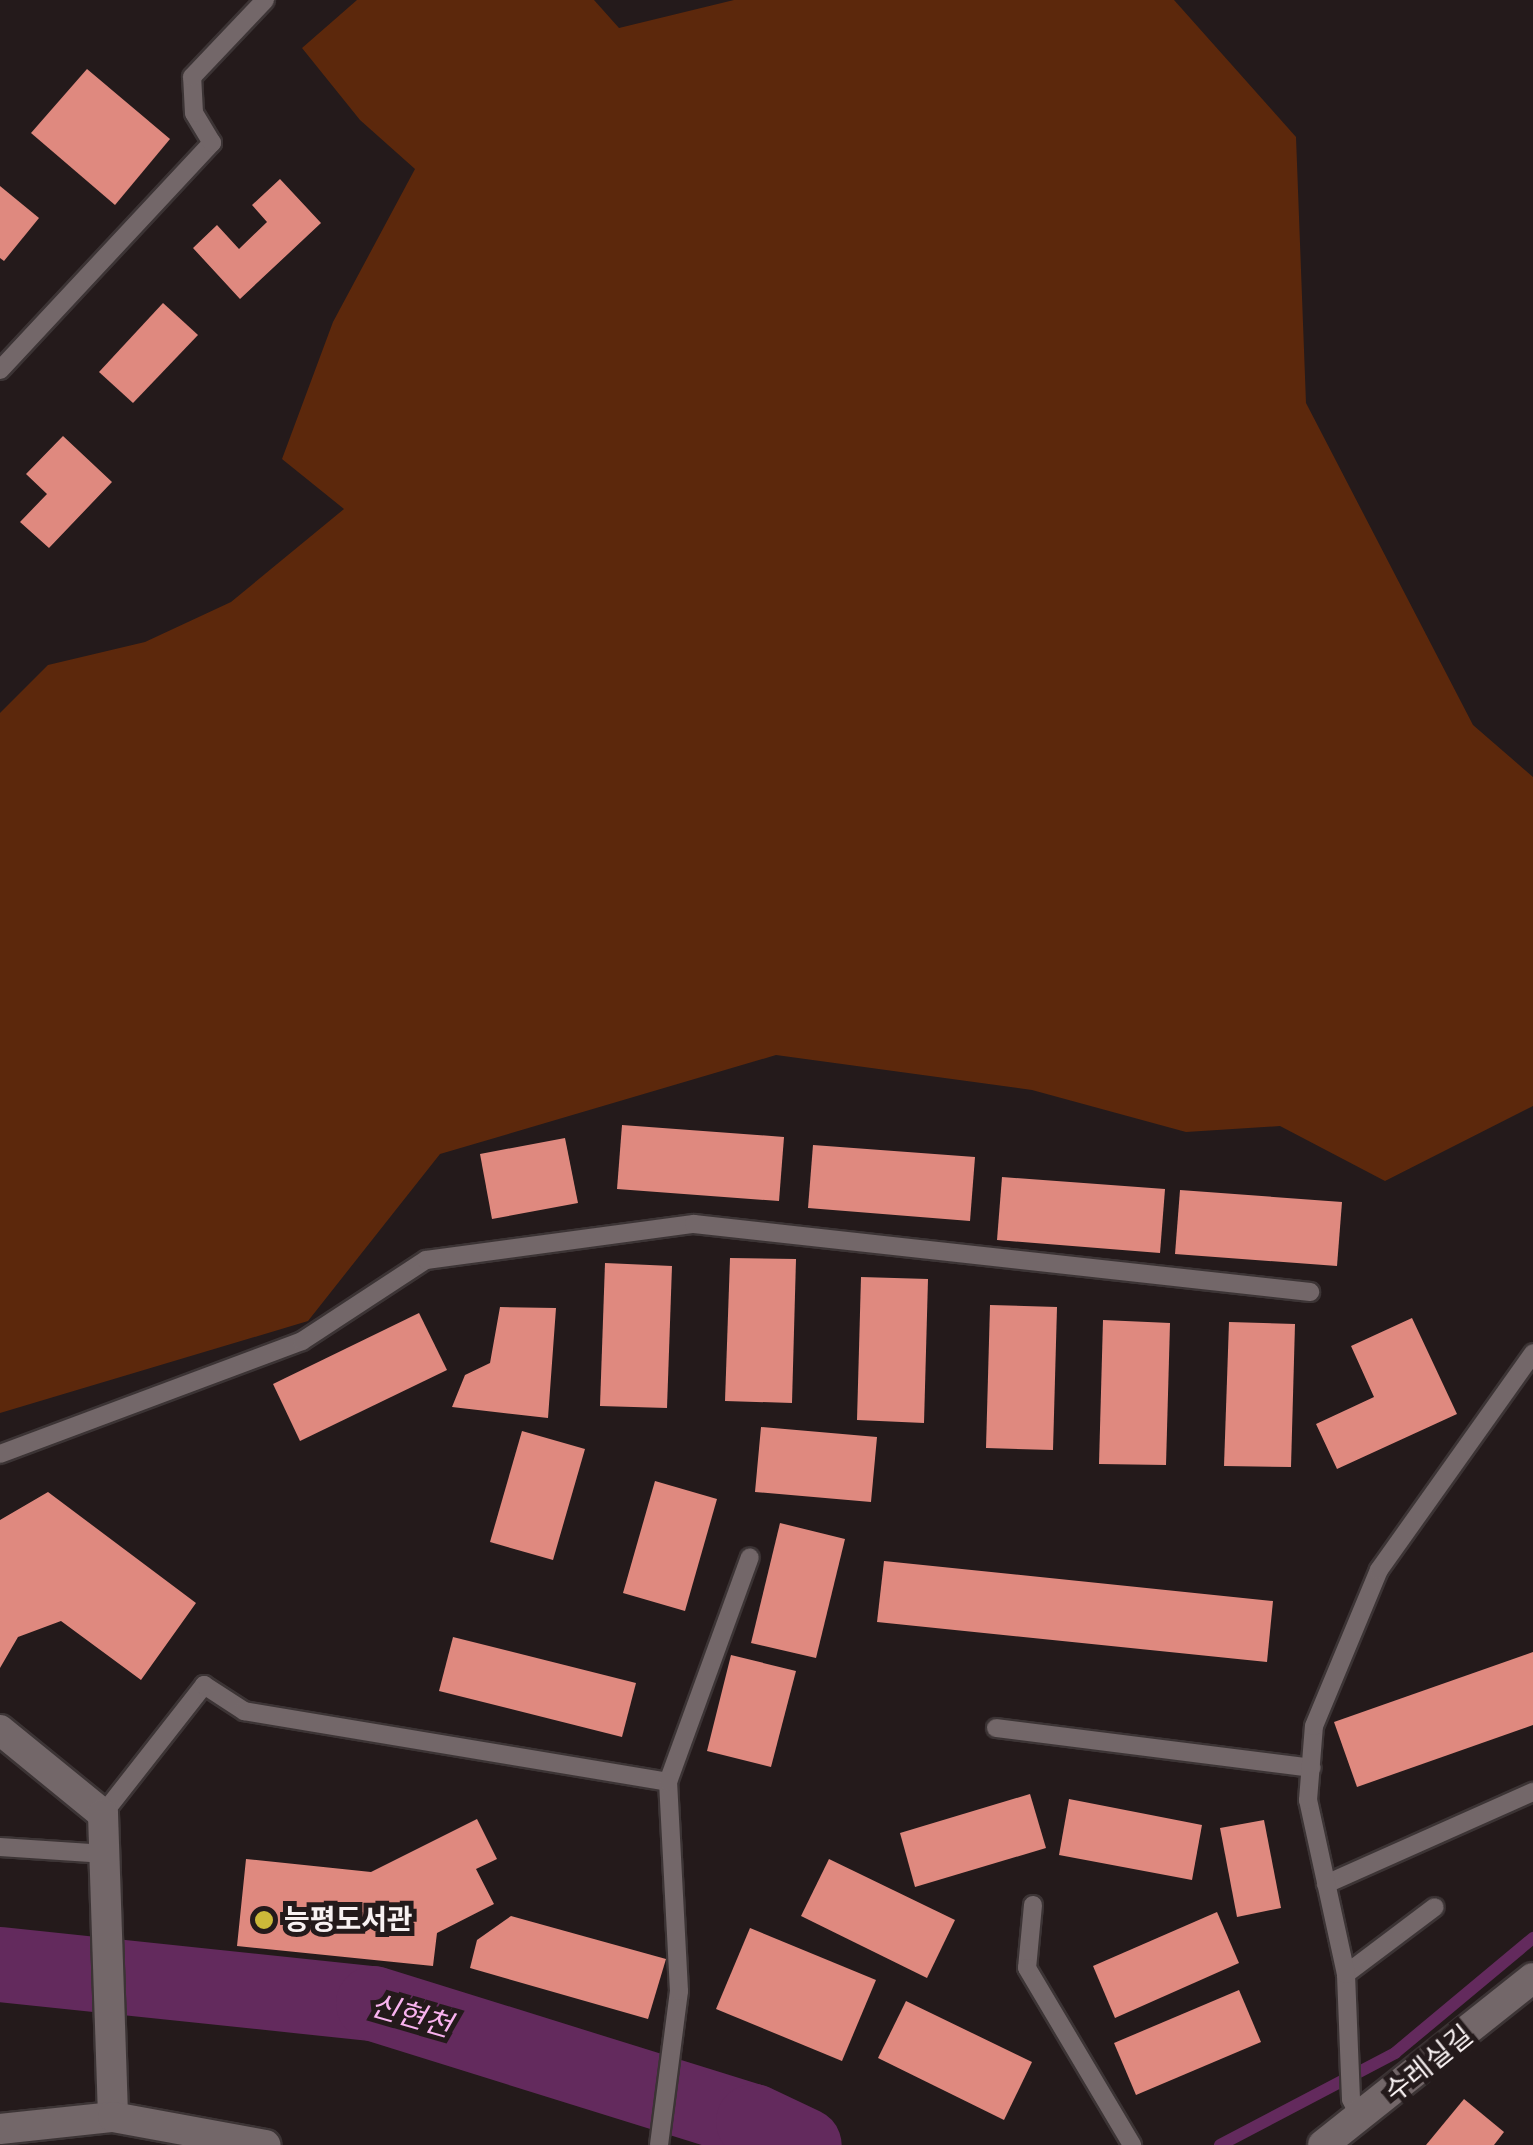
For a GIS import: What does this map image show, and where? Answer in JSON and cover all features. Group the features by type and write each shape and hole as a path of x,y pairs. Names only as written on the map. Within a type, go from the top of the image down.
{"street":[{"path":"0,1730 103,1814 113,2117"},
{"name":"수레실길","path":"1323,2145 1355,2108 1533,1978"},
{"path":"0,2129 113,2117 265,2145"}],"lane":[{"path":"0,370 212,143 194,113 192,77 266,0"},
{"path":"0,1454 302,1341 426,1260 694,1224 1310,1292"},
{"path":"1355,2108 1346,1974 1308,1800 1314,1726 1380,1570 1533,1353"},
{"path":"659,2145 679,1991 668,1782 750,1557"},
{"path":"103,1814 204,1685 244,1710 668,1782"},
{"path":"996,1728 1310,1768"},
{"path":"1326,1884 1533,1792"},
{"path":"0,1847 106,1854"},
{"path":"1034,1905 1027,1968 1132,2145"},
{"path":"1346,1974 1435,1907"}],"shaded area":[{"path":"357,0 594,0 619,28 734,0 1174,0 1296,137 1306,403 1473,725 1533,777 1533,1106 1385,1181 1280,1126 1186,1132 1032,1090 776,1055 440,1154 308,1321 0,1413 0,713 48,665 145,642 231,602 344,509 282,459 333,322 415,169 360,120 302,48"}],"building":[{"path":"87,69 170,139 115,205 31,133"},
{"path":"280,179 321,223 240,299 193,248 217,225 239,249 267,222 252,205"},
{"path":"0,186 39,218 4,261 0,258"},
{"path":"163,303 198,335 133,403 99,372"},
{"path":"63,436 112,482 49,548 20,522 47,494 26,474"},
{"path":"622,1125 784,1137 779,1201 617,1189"},
{"path":"565,1138 578,1203 492,1219 480,1154"},
{"path":"813,1145 975,1157 970,1221 808,1208"},
{"path":"1002,1177 1165,1189 1160,1253 997,1240"},
{"path":"1180,1190 1342,1202 1337,1266 1175,1254"},
{"path":"730,1258 796,1259 792,1403 725,1401"},
{"path":"605,1263 672,1266 667,1408 600,1406"},
{"path":"861,1277 928,1279 924,1423 857,1420"},
{"path":"990,1305 1057,1307 1053,1450 986,1448"},
{"path":"500,1307 556,1308 548,1418 452,1407 465,1375 490,1363"},
{"path":"419,1313 447,1370 300,1441 273,1384"},
{"path":"1412,1318 1457,1414 1337,1469 1316,1424 1374,1397 1351,1346"},
{"path":"1103,1320 1170,1323 1166,1465 1099,1464"},
{"path":"1229,1322 1295,1324 1291,1467 1224,1466"},
{"path":"761,1427 877,1437 871,1502 755,1492"},
{"path":"522,1431 585,1449 553,1560 490,1542"},
{"path":"655,1481 717,1499 685,1611 623,1593"},
{"path":"48,1492 196,1603 141,1680 61,1621 18,1637 0,1668 0,1520"},
{"path":"780,1523 845,1539 816,1658 751,1643"},
{"path":"884,1561 1273,1601 1267,1662 877,1622"},
{"path":"453,1637 636,1683 622,1737 439,1691"},
{"path":"1533,1652 1533,1725 1357,1787 1334,1722"},
{"path":"731,1655 796,1671 771,1767 707,1751"},
{"path":"1030,1794 1046,1848 915,1887 900,1833"},
{"path":"1069,1799 1202,1825 1192,1880 1059,1855"},
{"path":"477,1819 497,1859 476,1869 494,1904 437,1933 433,1966 237,1946 246,1859 371,1872"},
{"path":"1264,1820 1281,1908 1237,1917 1220,1828"},
{"path":"829,1859 955,1920 927,1978 801,1916"},
{"path":"1217,1912 1239,1963 1115,2018 1093,1966"},
{"path":"511,1916 666,1959 648,2019 470,1968 477,1940"},
{"path":"750,1928 876,1980 842,2061 716,2009"},
{"path":"1239,1990 1261,2042 1136,2095 1114,2043"},
{"path":"906,2001 1032,2062 1004,2120 878,2058"},
{"path":"1464,2099 1504,2132 1494,2145 1426,2145"}],"waterway":[{"path":"1220,2145 1395,2053 1533,1938"},
{"name":"신현천","path":"0,1964 373,2003 753,2121 804,2145"}],"place":[{"name":"능평도서관","path":"264,1920"}]}
